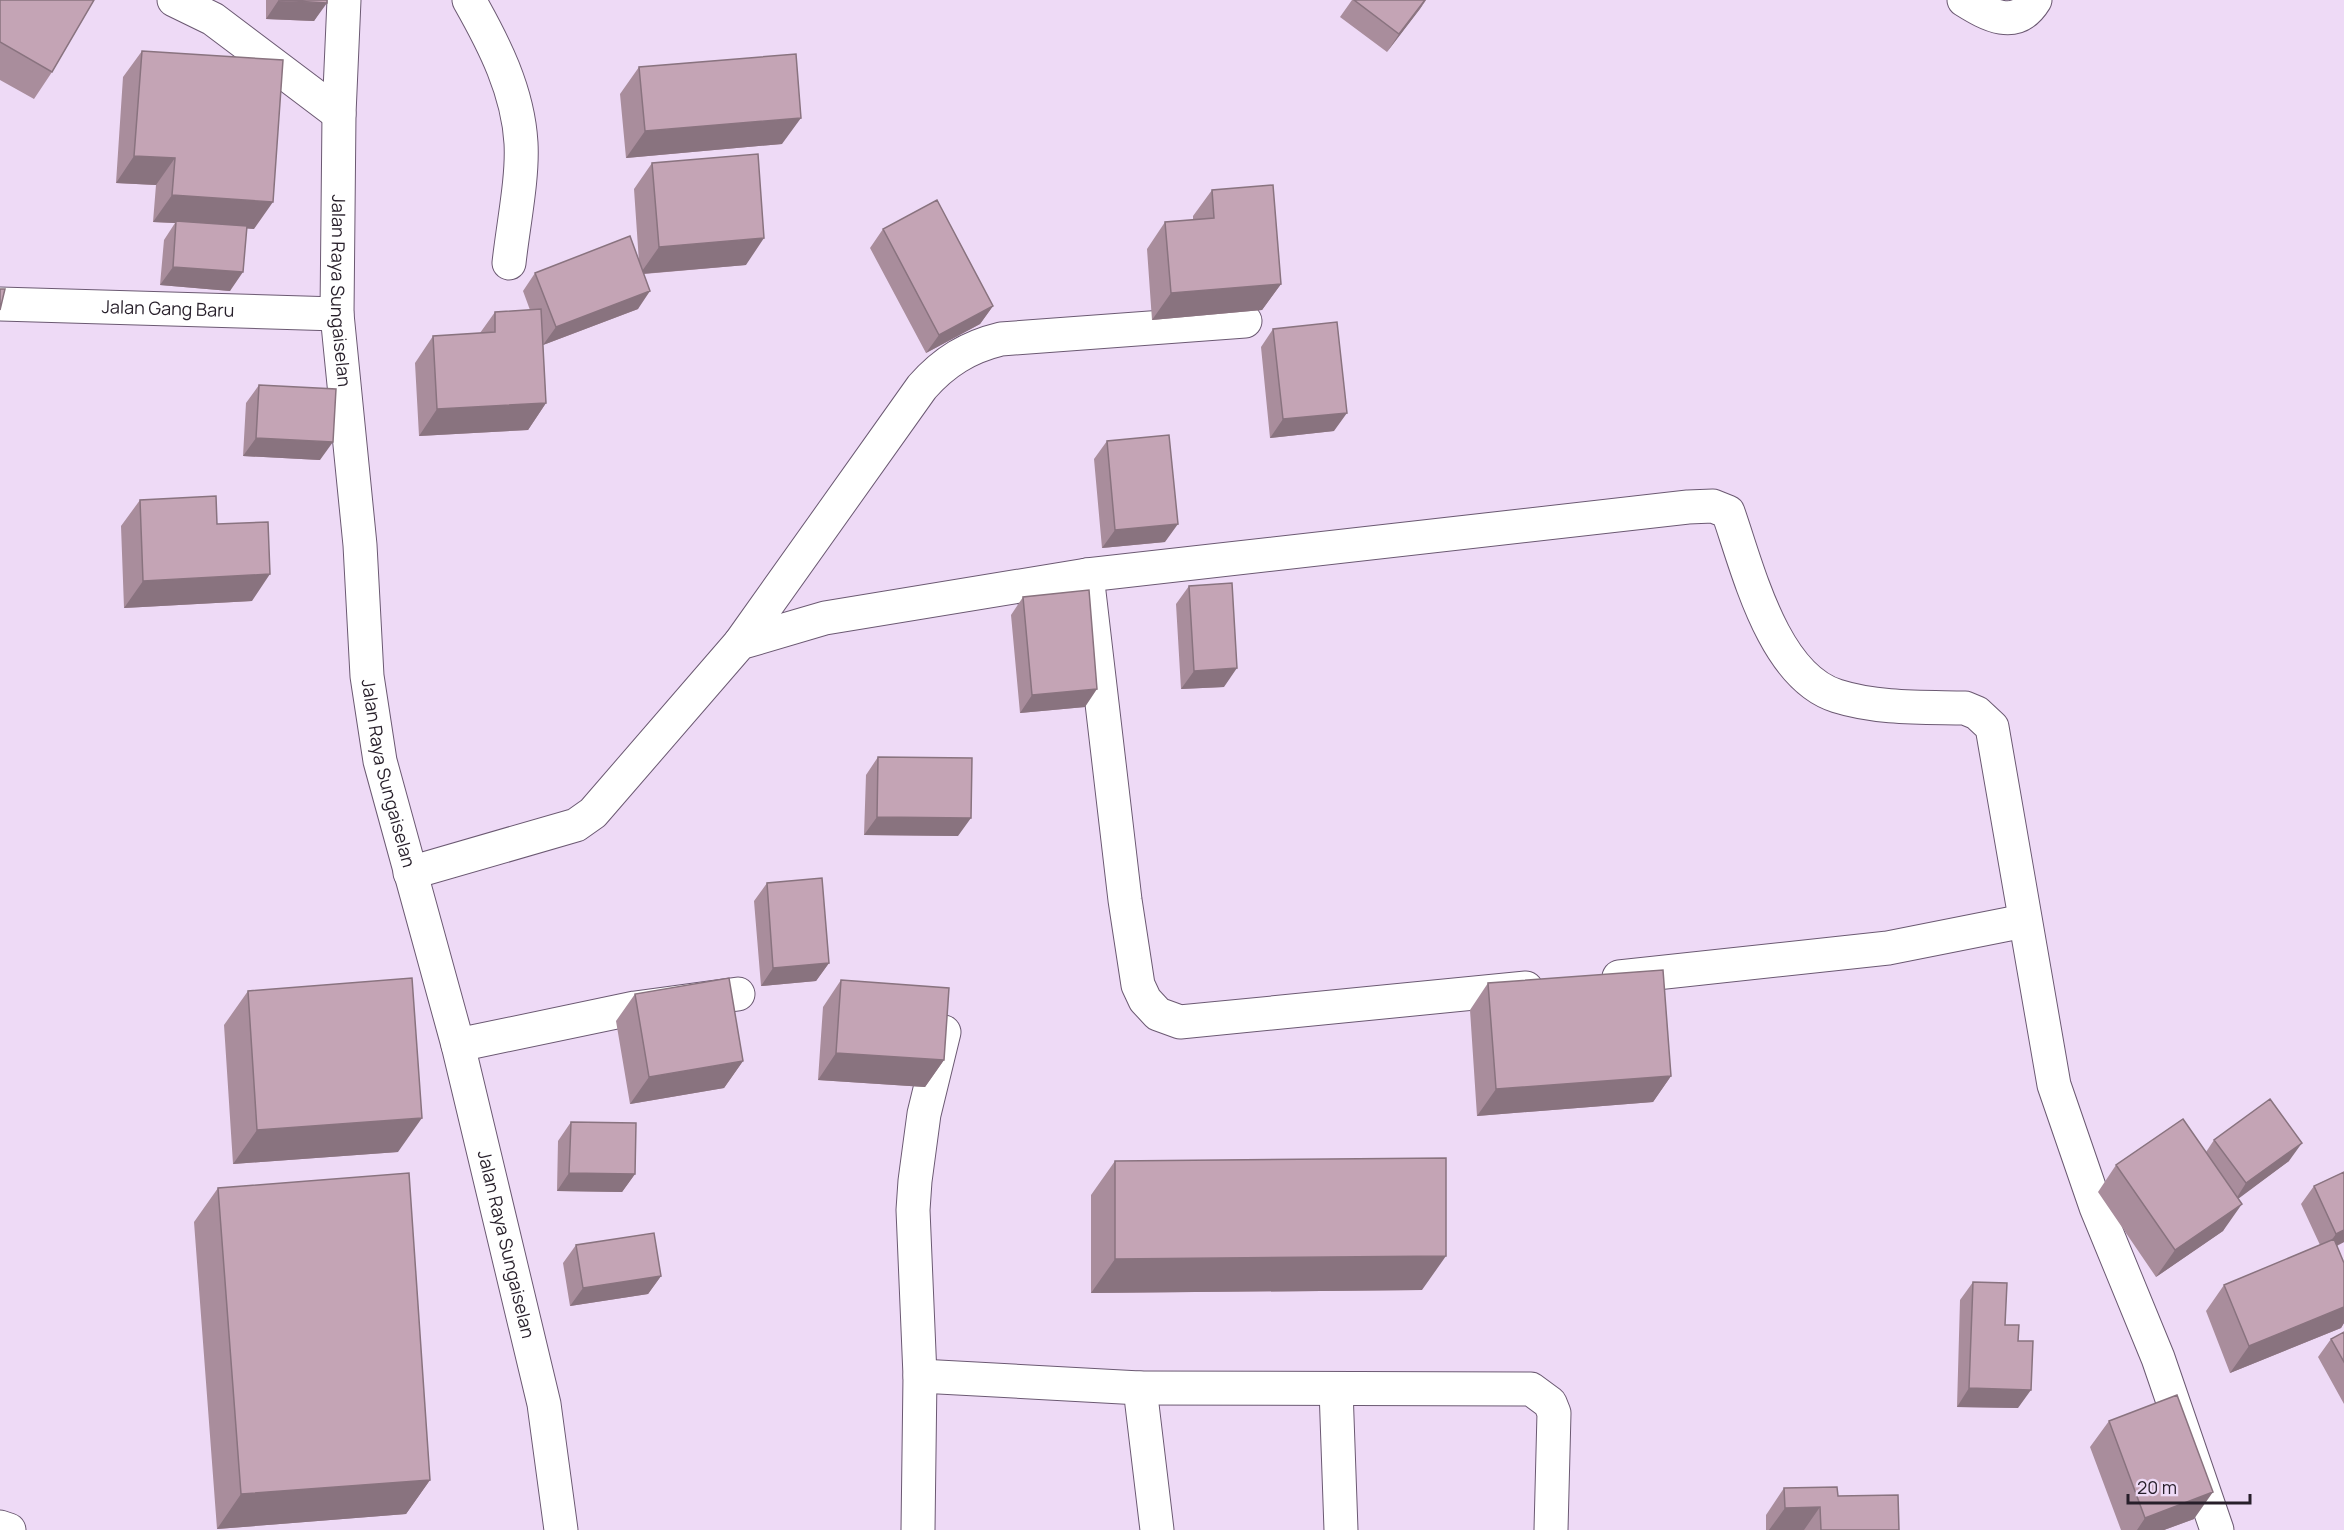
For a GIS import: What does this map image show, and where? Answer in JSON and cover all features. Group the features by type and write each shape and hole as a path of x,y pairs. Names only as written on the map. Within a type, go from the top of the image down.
{"street":[{"path":"174,0 213,19 232,32 339,114"},
{"name":"Jalan Raya Sungaiselan","path":"344,0 339,114 337,314 360,545 367,676 380,761 458,1045 544,1404 561,1530"},
{"path":"470,0 497,51 515,104 521,144 509,262"},
{"path":"1964,0 1988,15 2007,20 2020,16 2035,0"},
{"name":"Jalan Gang Baru","path":"0,304 337,314"},
{"path":"410,873 576,825 593,813 740,644 922,387 937,370 955,357 977,345 1001,339 1245,321"},
{"path":"740,644 825,618 1087,575 1688,507 1722,508 1728,512 1781,649 1794,667 1811,682 1836,696 1881,705 1965,708 1977,713 1992,727 2054,1085 2096,1207 2158,1358 2217,1530"},
{"path":"1087,575 1138,985 1145,1000 1158,1014 1180,1022 1397,1002 1554,984"},
{"path":"1588,981 1888,948 2024,921"},
{"path":"458,1045 635,1008 738,994"},
{"path":"918,1530 920,1376 914,1191 924,1114 944,1029 945,1014 939,1002"},
{"path":"920,1376 1140,1388 1531,1389 1542,1395 1554,1413 1551,1530"},
{"path":"1140,1388 1157,1530"},
{"path":"1336,1389 1341,1530"},
{"path":"0,1527 9,1530"}],"building":[{"path":"0,0 94,0 52,72 0,42"},
{"path":"278,0 327,0 327,3"},
{"path":"1354,0 1425,0 1399,34"},
{"path":"142,51 283,60 273,202 172,195 175,158 134,156"},
{"path":"796,54 801,118 645,131 639,67"},
{"path":"758,154 764,238 659,247 652,163"},
{"path":"1273,185 1281,284 1171,293 1165,222 1214,218 1212,190"},
{"path":"937,200 993,306 939,335 883,229"},
{"path":"176,221 247,226 243,272 173,267"},
{"path":"630,236 650,291 556,327 535,273"},
{"path":"0,289 5,289 0,310"},
{"path":"541,309 546,403 437,409 433,336 495,332 495,312"},
{"path":"1337,322 1347,413 1283,419 1273,329"},
{"path":"259,385 336,389 333,442 256,438"},
{"path":"1169,435 1178,524 1115,530 1107,441"},
{"path":"216,496 217,524 268,522 270,574 143,581 140,500"},
{"path":"1232,583 1237,668 1194,671 1189,586"},
{"path":"1089,590 1097,689 1032,695 1023,597"},
{"path":"878,757 972,758 971,818 877,817"},
{"path":"822,878 829,963 773,968 767,883"},
{"path":"1663,970 1671,1076 1496,1089 1488,983"},
{"path":"412,978 422,1118 257,1130 248,991"},
{"path":"729,978 743,1061 649,1077 635,994"},
{"path":"841,980 949,988 944,1060 836,1053"},
{"path":"2270,1099 2302,1143 2246,1183 2214,1140"},
{"path":"2183,1119 2242,1204 2175,1250 2116,1165"},
{"path":"571,1122 636,1123 635,1174 569,1173"},
{"path":"1446,1158 1446,1256 1115,1259 1115,1161"},
{"path":"2344,1172 2344,1230 2336,1234 2314,1186"},
{"path":"409,1173 430,1480 241,1494 218,1188"},
{"path":"654,1233 661,1276 583,1288 576,1245"},
{"path":"2334,1239 2344,1263 2344,1307 2249,1346 2224,1285"},
{"path":"1973,1282 2007,1283 2005,1325 2019,1325 2018,1341 2033,1341 2031,1390 1969,1388"},
{"path":"2344,1332 2344,1362 2331,1339"},
{"path":"2177,1395 2213,1492 2145,1518 2109,1421"},
{"path":"1837,1487 1838,1496 1898,1495 1899,1530 1821,1530 1820,1507 1785,1508 1784,1488"}]}
